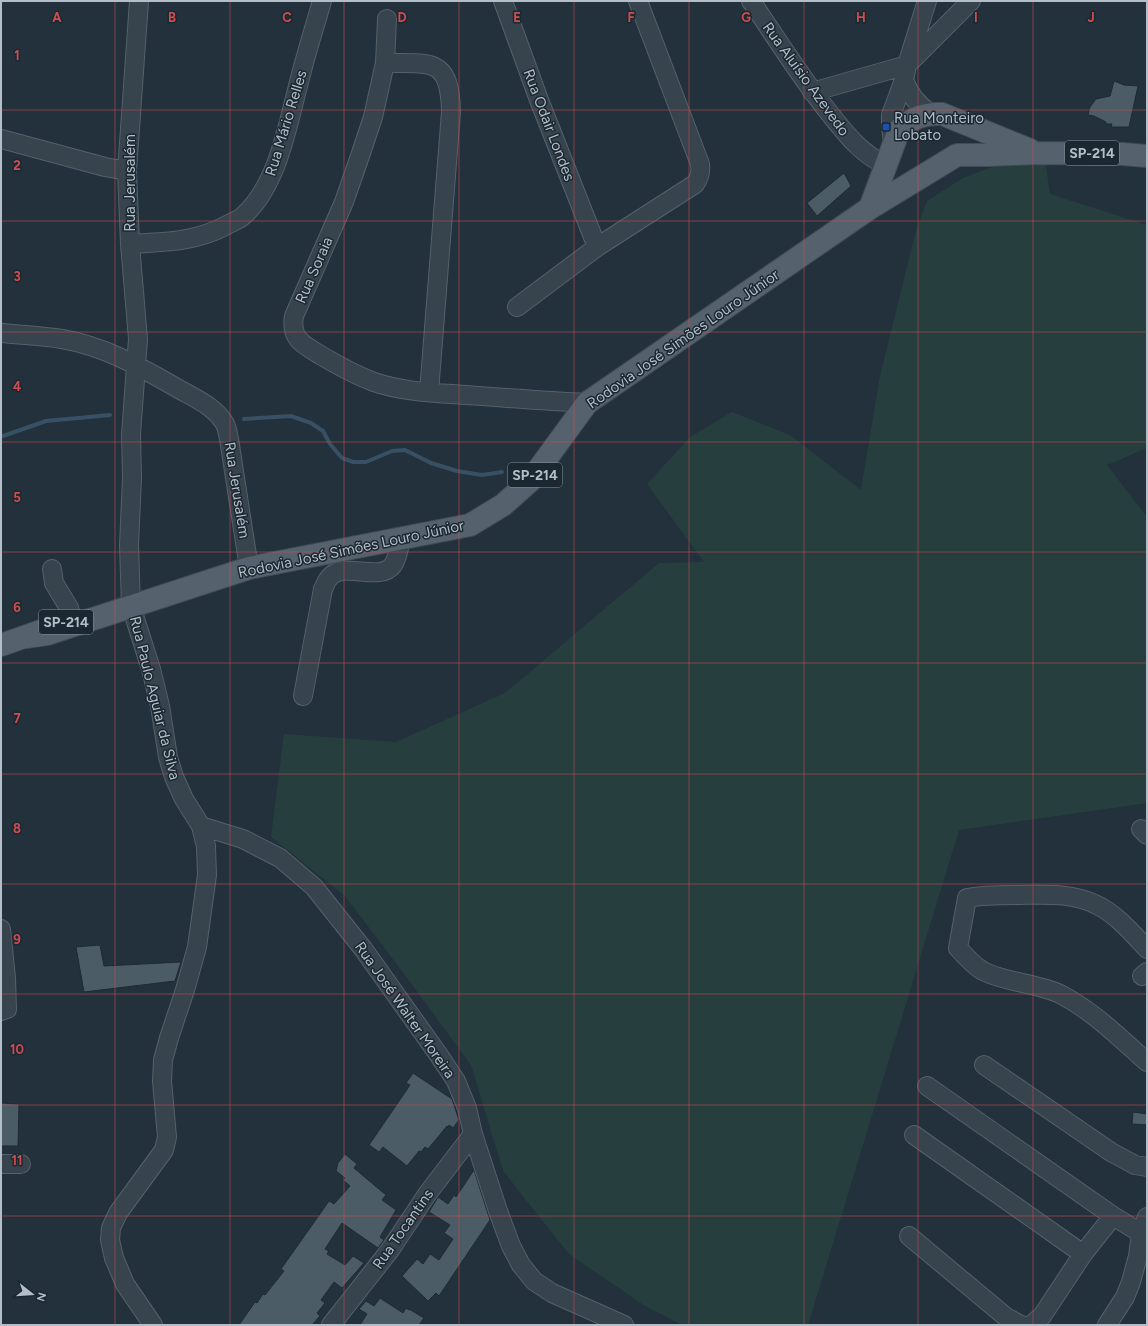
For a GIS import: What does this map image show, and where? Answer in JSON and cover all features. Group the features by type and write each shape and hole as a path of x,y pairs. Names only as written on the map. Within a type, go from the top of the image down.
{"main road":[{"path":"870,208 893,143 899,130 907,122 918,117 936,114 953,121 960,128 962,136 957,155"},
{"name":"SP-214","path":"936,114 1037,153"},
{"name":"SP-214","path":"957,155 989,156 1037,153 1122,154 1147,156"},
{"name":"Rodovia José Simões Louro Júnior","path":"27,637 47,634 249,568 470,525 504,505 530,481 587,403 870,208 957,155"},
{"path":"886,165 900,173 916,179"},
{"name":"Rodovia José Simões Louro Júnior","path":"1,645 72,620 108,613"}],"street":[{"name":"Rua Jerusalém","path":"131,606 129,545 132,478 131,434 138,339 130,244 127,171 139,1"},
{"name":"Rua Mário Relles","path":"130,244 179,241 202,236 243,217 259,197 270,177 283,142 322,1"},
{"name":"Rua Odair Londes","path":"503,1 539,100 597,247"},
{"path":"517,307 597,247 695,184 700,178 700,164 638,1"},
{"name":"Rua Aluísio Azevedo","path":"751,1 812,92 852,142 873,158 886,165"},
{"path":"893,143 891,126 894,103 927,1"},
{"path":"812,92 905,72 971,1"},
{"name":"Rua Soraia","path":"387,19 385,63 373,116 349,189 313,275 298,304 292,325 294,333 299,340 313,350 352,373 375,382 400,388 429,392 587,403"},
{"path":"385,63 425,64 439,69 445,75 450,97 451,112 429,392"},
{"path":"905,72 913,99 936,114"},
{"path":"1,139 105,167 127,171"},
{"path":"1,333 62,339 93,347 136,365"},
{"name":"Rua Jerusalém","path":"136,365 207,405 225,425 249,568"},
{"path":"303,696 324,589 329,578 339,571 380,572 392,566 397,558 401,539"},
{"path":"52,569 54,583 69,608 72,620"},
{"name":"Rua Paulo Aguiar da Silva","path":"131,606 151,669 158,698 168,757 174,778 184,800 201,826 206,846 207,875 196,947 185,990 163,1060 162,1080 167,1137 164,1150 118,1213 112,1228 110,1240 114,1258 125,1284 153,1325"},
{"name":"Rua José Walter Moreira","path":"201,826 243,839 280,858 314,887 364,950 456,1081 467,1108 473,1134 503,1225 511,1246 521,1265 534,1282 552,1293 624,1325"},
{"path":"1147,948 1112,914 1097,905 1078,898 1056,895 988,895 967,898 958,948 984,972 1061,994 1096,1017 1147,1062"},
{"path":"1,929 6,978 7,1009 1,1011"},
{"path":"984,1065 1111,1152 1136,1165 1147,1167"},
{"path":"927,1086 1113,1216 1145,1229 1131,1282 1107,1325"},
{"name":"Rua Tocantins","path":"331,1325 390,1250 428,1193 473,1134"},
{"path":"914,1135 1083,1254"},
{"path":"1,1164 21,1164"},
{"path":"1031,1325 1042,1316 1083,1254 1113,1216"},
{"path":"909,1236 1006,1317 1021,1325"}],"green space":[{"path":"1010,160 1045,160 1050,194 1147,225 1147,448 1107,465 1147,517 1147,803 959,830 808,1325 682,1325 645,1306 569,1254 503,1171 471,1065 345,896 271,837 284,734 396,742 505,693 659,563 704,562 647,484 690,437 732,412 790,435 861,490 880,376 915,234 927,201 963,178"}],"building":[{"path":"1114,81 1124,85 1138,86 1129,127 1111,127 1112,124 1106,124 1106,122 1094,116 1088,115 1090,107 1096,99 1110,96"},
{"path":"844,173 851,186 817,216 807,203"},
{"path":"100,945 104,966 181,962 175,981 84,992 76,947"},
{"path":"413,1073 452,1099 459,1120 453,1128 449,1125 448,1127 447,1126 428,1149 425,1147 421,1152 419,1151 407,1166 383,1147 379,1152 369,1145 410,1085 406,1083"},
{"path":"1,1103 19,1104 18,1146 1,1146"},
{"path":"1133,1112 1147,1114 1147,1125 1132,1124"},
{"path":"345,1154 357,1164 354,1168 386,1195 382,1200 396,1210 380,1237 384,1240 378,1248 342,1223 325,1249 329,1251 327,1254 345,1265 353,1256 364,1263 342,1288 334,1282 321,1300 325,1303 317,1313 320,1316 312,1325 239,1325 255,1302 257,1303 263,1294 265,1295 284,1271 281,1269 329,1201 334,1204 350,1186 343,1180 345,1178 336,1171 338,1163"},
{"path":"474,1170 490,1220 439,1296 436,1293 428,1301 402,1276 417,1259 423,1264 430,1254 439,1260 453,1239 444,1233 450,1225 429,1212 438,1197 448,1204 454,1195 456,1197"},
{"path":"380,1298 403,1313 406,1308 424,1318 419,1325 360,1325 367,1314 359,1309 366,1301 374,1306"}],"waterway":[{"path":"1,436 46,421 110,415"},
{"path":"244,419 291,416 311,423 323,431 330,444 342,458 353,462 366,462 392,451 405,450 431,463 457,471 482,475 502,472"}],"place":[{"name":"Rua Monteiro Lobato","path":"886,127"}]}
